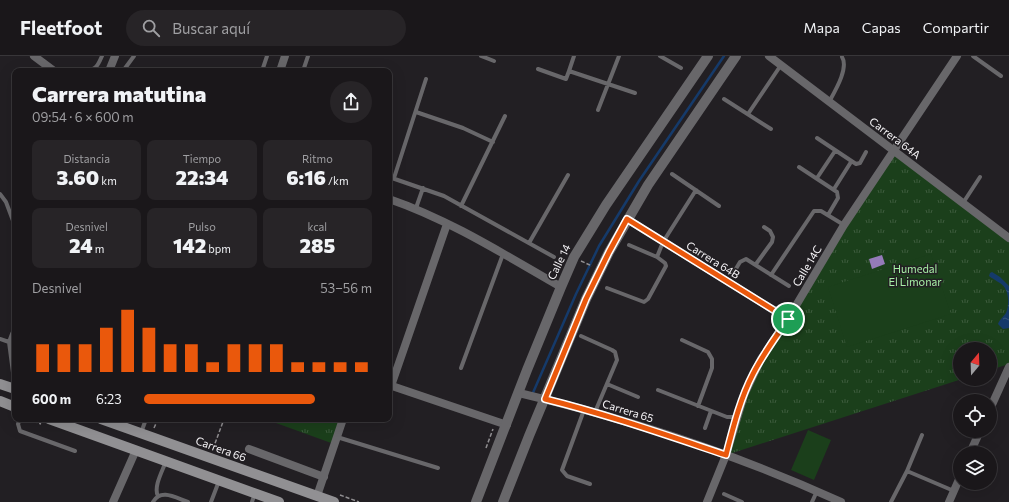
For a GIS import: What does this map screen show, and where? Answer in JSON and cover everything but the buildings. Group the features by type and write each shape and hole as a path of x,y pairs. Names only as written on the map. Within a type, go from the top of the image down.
{"main road":[{"path":"0,384 12,388"},
{"path":"0,401 12,406"},
{"path":"57,422 219,480 253,498 279,502"},
{"name":"Carrera 66","path":"109,422 334,502"},
{"path":"219,480 226,464"}],"street":[{"path":"34,56 50,68"},
{"path":"110,68 115,56"},
{"path":"281,68 286,56"},
{"path":"504,502 529,436 586,299 609,252 648,185 736,56"},
{"name":"Carrera 64A","path":"769,56 1009,238"},
{"name":"Calle 14C","path":"707,502 726,455 736,417 752,375 788,319 844,225 957,56"},
{"name":"Calle 14","path":"476,502 527,370 574,257 606,205 707,57"},
{"path":"392,202 416,208 503,253 561,287"},
{"name":"Carrera 64B","path":"627,219 788,319"},
{"path":"392,380 447,224"},
{"path":"997,394 1009,366"},
{"path":"392,387 507,425"},
{"name":"Carrera 65","path":"519,393 595,413 726,455 841,502"},
{"path":"317,496 341,422"},
{"path":"249,449 324,477"},
{"path":"113,502 136,450"},
{"path":"949,502 954,491"}],"lane":[{"path":"95,68 102,56"},
{"path":"125,68 134,56"},
{"path":"263,68 267,56"},
{"path":"304,68 308,56"},
{"path":"481,56 494,60"},
{"path":"538,69 566,79 574,56"},
{"path":"598,110 619,56"},
{"path":"660,56 681,68"},
{"path":"973,56 1001,76"},
{"path":"829,102 836,90 844,69 845,61 842,57"},
{"path":"748,114 781,65"},
{"path":"569,71 635,93"},
{"path":"392,175 416,112 426,79"},
{"path":"724,98 771,129"},
{"path":"416,112 463,128 492,142"},
{"path":"461,206 505,116"},
{"path":"817,138 851,162 859,164 866,152"},
{"path":"817,178 835,151"},
{"path":"834,189 851,162"},
{"path":"799,167 837,192 838,198 828,215"},
{"path":"672,174 719,206"},
{"path":"529,243 568,175"},
{"path":"963,203 980,177"},
{"path":"392,178 444,196 554,257"},
{"path":"416,208 423,188"},
{"path":"657,257 663,242 696,190"},
{"path":"0,194 6,202 12,218"},
{"path":"771,275 812,212 819,210 844,225"},
{"path":"756,264 772,242 773,238 770,231 764,227"},
{"path":"607,288 644,302 648,299 666,266 665,263 657,257 629,246"},
{"path":"461,368 503,253"},
{"path":"734,272 740,262 744,259 749,260 789,286"},
{"path":"581,336 612,350 615,352 617,360 595,413"},
{"path":"12,337 9,342 12,366"},
{"path":"0,339 9,342"},
{"path":"682,340 708,352 712,359 712,368 698,406"},
{"path":"607,384 638,396"},
{"path":"658,390 727,417 736,417"},
{"path":"584,410 562,470 567,476 590,484"},
{"path":"705,428 711,411"},
{"path":"19,422 20,431 75,451"},
{"path":"141,433 145,422"},
{"path":"891,502 907,471 922,435"},
{"path":"337,437 438,468"},
{"path":"158,496 156,493 157,486 166,461"},
{"path":"907,471 954,491"},
{"path":"211,502 219,480"},
{"path":"812,502 817,491"},
{"path":"153,502 158,496 165,494 188,502"},
{"path":"724,494 742,502"}],"path":[{"path":"582,261 596,268"},
{"path":"154,430 157,422"},
{"path":"213,450 223,422"}],"green space":[{"name":"Humedal El Limonar","path":"894,151 1009,238 1009,364 997,368 997,342 953,342 953,382 726,455 752,375"},
{"path":"931,254 951,314 847,347 828,287"},
{"path":"273,422 342,422 334,444"},
{"path":"808,430 831,440 814,480 791,470"}],"water":[{"path":"992,272 1000,277 1009,286 1009,328 1003,329 998,324 1006,313 1008,297 1004,286 989,276"}],"waterway":[{"path":"532,395 576,294 599,246 639,181 724,56"}],"route":[{"path":"627,219 788,319 752,375 736,417 726,455 660,433 545,399 586,299 627,219"}]}
